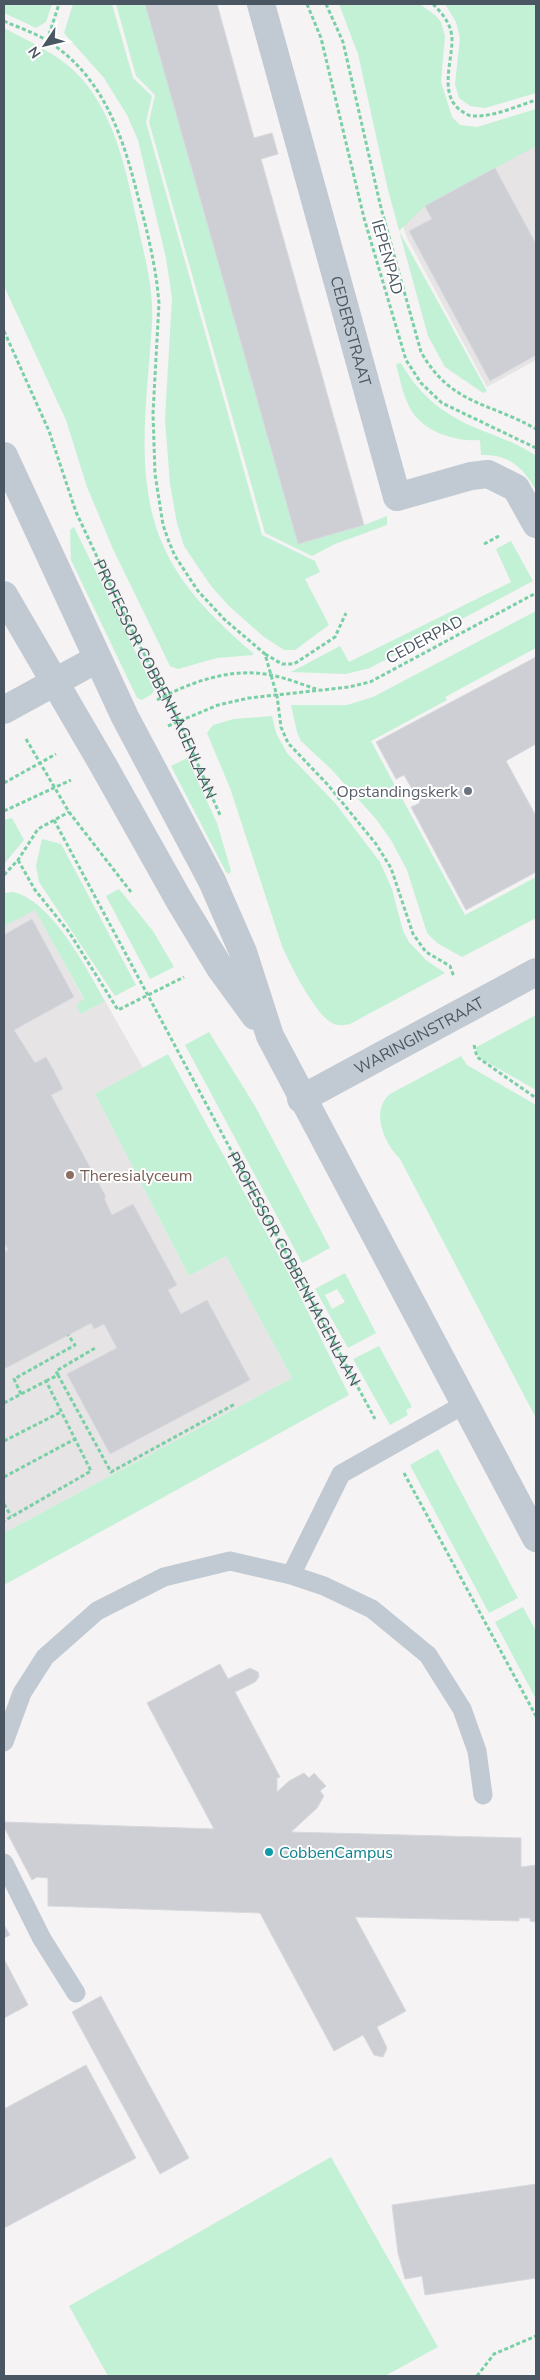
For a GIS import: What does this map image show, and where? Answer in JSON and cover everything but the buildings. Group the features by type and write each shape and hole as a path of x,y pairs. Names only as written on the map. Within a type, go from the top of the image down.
{"street":[{"name":"CEDERSTRAAT","path":"261,4 397,497 471,476 488,474 516,488 536,524"},
{"path":"4,456 125,717 212,881 243,952 270,1036 536,1538"},
{"path":"4,595 220,968 270,1036"},
{"path":"4,710 97,659"},
{"name":"WARINGINSTRAAT","path":"302,1099 536,972"}],"lane":[{"path":"290,1575 341,1474 465,1404"},
{"path":"4,1742 22,1693 45,1656 97,1611 164,1577 230,1561 290,1575 324,1586 372,1609 428,1655 462,1709 477,1751 484,1795"},
{"path":"4,1863 42,1939 76,1993"}],"path":[{"path":"47,40 59,4"},
{"name":"IEPENPAD","path":"307,4 321,38 364,218 406,360 421,383 442,403 461,414 536,448"},
{"name":"IEPENPAD","path":"326,4 343,42 380,208 421,352 429,366 450,388 467,399 523,421 536,429"},
{"path":"433,4 443,14 449,26 452,40 448,78 451,98 459,109 471,116 486,116 536,100"},
{"path":"4,21 47,40 65,54 85,75 108,107 125,147 143,213 157,284 159,304 153,413 155,474 163,525 169,542 198,591 224,619 265,654 282,664 294,664 335,636 346,613"},
{"name":"PROFESSOR COBBENHAGENLAAN","path":"4,331 49,431 76,512 129,625 179,720 222,819"},
{"name":"CEDERPAD","path":"138,742 179,720 218,705 249,698 349,688 370,682 536,592"},
{"path":"265,654 277,696 281,727 288,744 328,785 376,844 391,868 413,934 426,952 450,966 466,1010 477,1057 536,1098"},
{"name":"CEDERPAD","path":"125,717 166,695 201,680 225,675 248,673 271,675 318,690"},
{"path":"4,783 87,738"},
{"path":"4,811 54,790 102,762"},
{"path":"4,875 18,860 38,829 69,812"},
{"name":"PROFESSOR COBBENHAGENLAAN","path":"54,820 389,1446 536,1716"},
{"path":"18,860 35,890 68,932 118,1010 149,996 186,975"},
{"path":"21,1394 14,1379 75,1345 68,1335"},
{"path":"97,1347 56,1371 111,1472 235,1404"},
{"path":"4,1403 58,1375"},
{"path":"4,1520 91,1471 46,1381"},
{"path":"4,1441 61,1412"},
{"path":"4,1477 75,1439"},
{"path":"4,1504 11,1516"},
{"path":"477,2376 494,2354 536,2336"}],"shaded area":[{"path":"536,141 536,360 487,387 407,238 400,216"},
{"name":"Theresialyceum","path":"35,909 84,1000 81,1014 105,1001 143,1068 95,1094 189,1276 226,1256 292,1378 4,1533 4,926"}],"green space":[{"path":"4,4 52,4 46,22 36,28 4,13"},
{"path":"73,4 112,4 133,78 152,96 146,122 262,535 315,561 320,572 305,579 329,625 295,650 284,650 264,637 229,606 211,586 184,546 177,523 170,484 165,419 172,298 166,258 138,140 127,115 104,78 64,33"},
{"path":"116,4 145,4 298,544 364,525 387,516 387,525 335,544 312,556 265,533 149,122 155,95 136,76"},
{"path":"339,4 420,4 441,22 445,36 441,82 452,117 460,125 477,127 536,109 536,146 425,206 399,231 358,54"},
{"path":"445,4 536,4 536,93 485,108 470,106 459,98 455,84 460,38 456,22"},
{"path":"4,28 46,50 74,71 94,95 112,130 130,187 152,298 145,462 153,517 162,543 179,575 213,616 253,655 217,658 178,669 170,666 113,549 87,487 66,420 4,286"},
{"path":"399,232 487,391 483,393 445,367 428,336"},
{"path":"401,363 426,396 446,412 470,425 517,445 536,456 536,490 521,469 508,460 491,455 481,455 480,440 461,439 441,434 432,430 417,418 408,405 402,387 396,364"},
{"path":"74,527 154,690 152,694 142,700 137,698 71,560 70,530"},
{"path":"511,541 533,581 370,668 346,674 291,672 340,646 349,662 511,582 496,549"},
{"path":"536,611 536,648 445,697 447,700 371,741 465,915 536,877 536,918 462,957 437,943 427,933 407,870 391,840 376,819 332,770 301,741 291,705 347,705 373,697"},
{"path":"272,716 276,733 287,753 335,803 380,862 392,889 403,931 409,942 426,960 445,973 350,1024 336,1025 319,1011 291,965 282,946 230,788 207,733 213,725 234,719"},
{"path":"187,758 217,823 231,871 229,874 226,872 171,766"},
{"path":"12,818 24,840 4,864 4,820"},
{"path":"42,839 61,844 136,985 115,996 39,882 36,866"},
{"path":"119,889 153,931 174,967 150,979 106,896"},
{"path":"12,892 26,897 40,907 53,921 78,954 105,1001 81,1014 76,1005 84,999 35,910 4,926 4,893"},
{"path":"536,1015 536,1090 480,1058 475,1048"},
{"path":"209,1032 255,1106 330,1248 302,1263 185,1045"},
{"path":"168,1054 292,1280 349,1395 4,1585 4,1533 292,1378 226,1256 189,1276 95,1094"},
{"path":"461,1056 467,1065 536,1105 536,1418 400,1159 389,1144 380,1118 384,1101 390,1094"},
{"path":"345,1273 376,1333 348,1348 315,1289","holes":["337,1289 345,1302 332,1309 325,1295"]},
{"path":"379,1346 412,1407 406,1410 408,1415 390,1425 353,1359"},
{"path":"438,1449 518,1598 489,1613 410,1465"},
{"path":"523,1607 536,1631 536,1699 495,1622"},
{"path":"331,2157 438,2347 385,2376 108,2376 69,2306"}],"place":[{"name":"Opstandingskerk","path":"468,791"},
{"name":"Theresialyceum","path":"70,1175"},
{"name":"CobbenCampus","path":"269,1852"}]}
